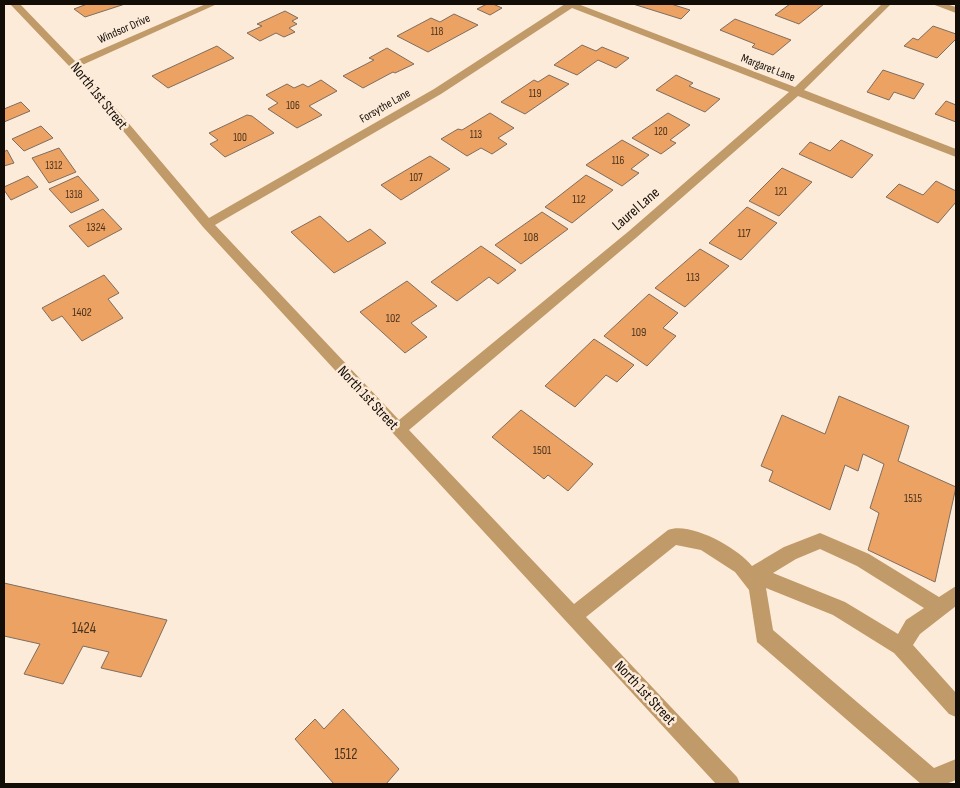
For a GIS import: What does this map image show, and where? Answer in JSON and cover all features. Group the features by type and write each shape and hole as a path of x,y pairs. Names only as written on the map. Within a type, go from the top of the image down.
{"street":[{"name":"North 1st Street","path":"15,4 74,65 207,224 730,784"},
{"name":"Windsor Drive","path":"74,65 212,4"},
{"name":"Margaret Lane","path":"570,4 956,153"},
{"name":"Forsythe Lane","path":"207,224 416,104 511,46 570,4"},
{"name":"Laurel Lane","path":"398,430 633,234 796,92 887,4"},
{"path":"938,4 956,10"},
{"path":"573,616 674,536 705,542 741,566 752,576 757,586 764,635 932,780 956,769"},
{"path":"752,576 790,553 820,541 863,560 939,607"},
{"path":"752,576 839,608 902,646 956,707"},
{"path":"902,646 912,627 956,595"}],"building":[{"path":"87,4 125,4 85,17 74,9"},
{"path":"487,4 493,4 502,8 490,15 477,9"},
{"path":"633,4 671,4 690,10 681,19"},
{"path":"790,4 824,4 799,24 775,15"},
{"path":"285,11 298,18 292,21 297,24 289,28 295,32 284,37 276,33 260,41 247,33 262,26 257,24"},
{"path":"454,14 478,25 428,52 397,36 431,18 440,22"},
{"path":"735,19 791,40 773,55 752,47 755,44 720,30"},
{"path":"933,26 956,34 956,39 937,58 904,46 913,38 918,40"},
{"path":"582,45 596,51 602,47 629,58 616,68 598,60 577,75 554,65"},
{"path":"217,46 234,58 168,88 152,76"},
{"path":"387,48 414,64 395,73 393,72 363,88 343,76 374,60 369,58"},
{"path":"883,70 924,84 914,99 894,92 889,100 867,92"},
{"path":"549,75 569,84 525,114 501,102 534,80 538,82"},
{"path":"676,75 693,83 689,86 720,99 705,112 656,90"},
{"path":"321,80 337,91 309,106 322,115 297,128 268,109 278,103 266,95 287,84 294,88 303,84 308,87"},
{"path":"946,101 956,105 956,122 935,114"},
{"path":"21,102 30,111 4,122 4,109"},
{"path":"490,113 514,128 498,138 507,144 492,154 481,148 467,156 441,139 458,129 462,130"},
{"path":"668,113 690,125 670,140 676,143 661,154 632,138"},
{"path":"247,115 252,116 274,133 225,157 210,144 218,140 209,133"},
{"path":"41,126 53,138 24,151 12,139"},
{"path":"622,140 649,155 631,169 639,173 622,186 586,165"},
{"path":"841,140 873,155 852,178 799,154 810,142 830,151"},
{"path":"59,148 76,172 49,183 32,158"},
{"path":"7,150 14,163 4,166 4,152"},
{"path":"430,156 450,169 401,200 381,185"},
{"path":"782,168 812,182 779,216 749,201"},
{"path":"586,175 613,190 572,223 545,207"},
{"path":"28,176 38,187 11,200 4,187"},
{"path":"78,176 99,200 71,213 49,189"},
{"path":"936,181 956,191 956,202 938,223 886,197 899,184 923,195"},
{"path":"747,207 777,223 741,260 709,243"},
{"path":"103,209 122,229 88,247 69,226"},
{"path":"542,212 568,229 521,264 495,245"},
{"path":"320,216 348,242 370,229 386,243 334,273 291,232"},
{"path":"481,246 516,270 498,284 489,277 457,301 431,282"},
{"path":"700,249 729,266 685,307 655,288"},
{"path":"104,275 119,293 108,299 123,318 82,341 62,316 52,321 42,308"},
{"path":"407,281 437,306 411,323 427,337 405,353 360,312"},
{"path":"649,294 678,313 663,328 676,336 647,366 604,336"},
{"path":"594,339 634,365 617,382 606,375 575,407 545,386"},
{"path":"839,396 909,426 898,461 956,487 935,582 868,550 879,513 870,508 884,464 863,454 858,471 845,465 830,510 769,481 773,471 761,466 782,415 825,434"},
{"path":"521,410 593,464 568,491 548,475 544,479 492,437"},
{"path":"4,583 167,620 141,677 101,668 109,652 83,646 63,684 24,674 40,644 4,636"},
{"path":"343,709 399,769 386,784 334,784 295,739 315,719 324,729"}]}
